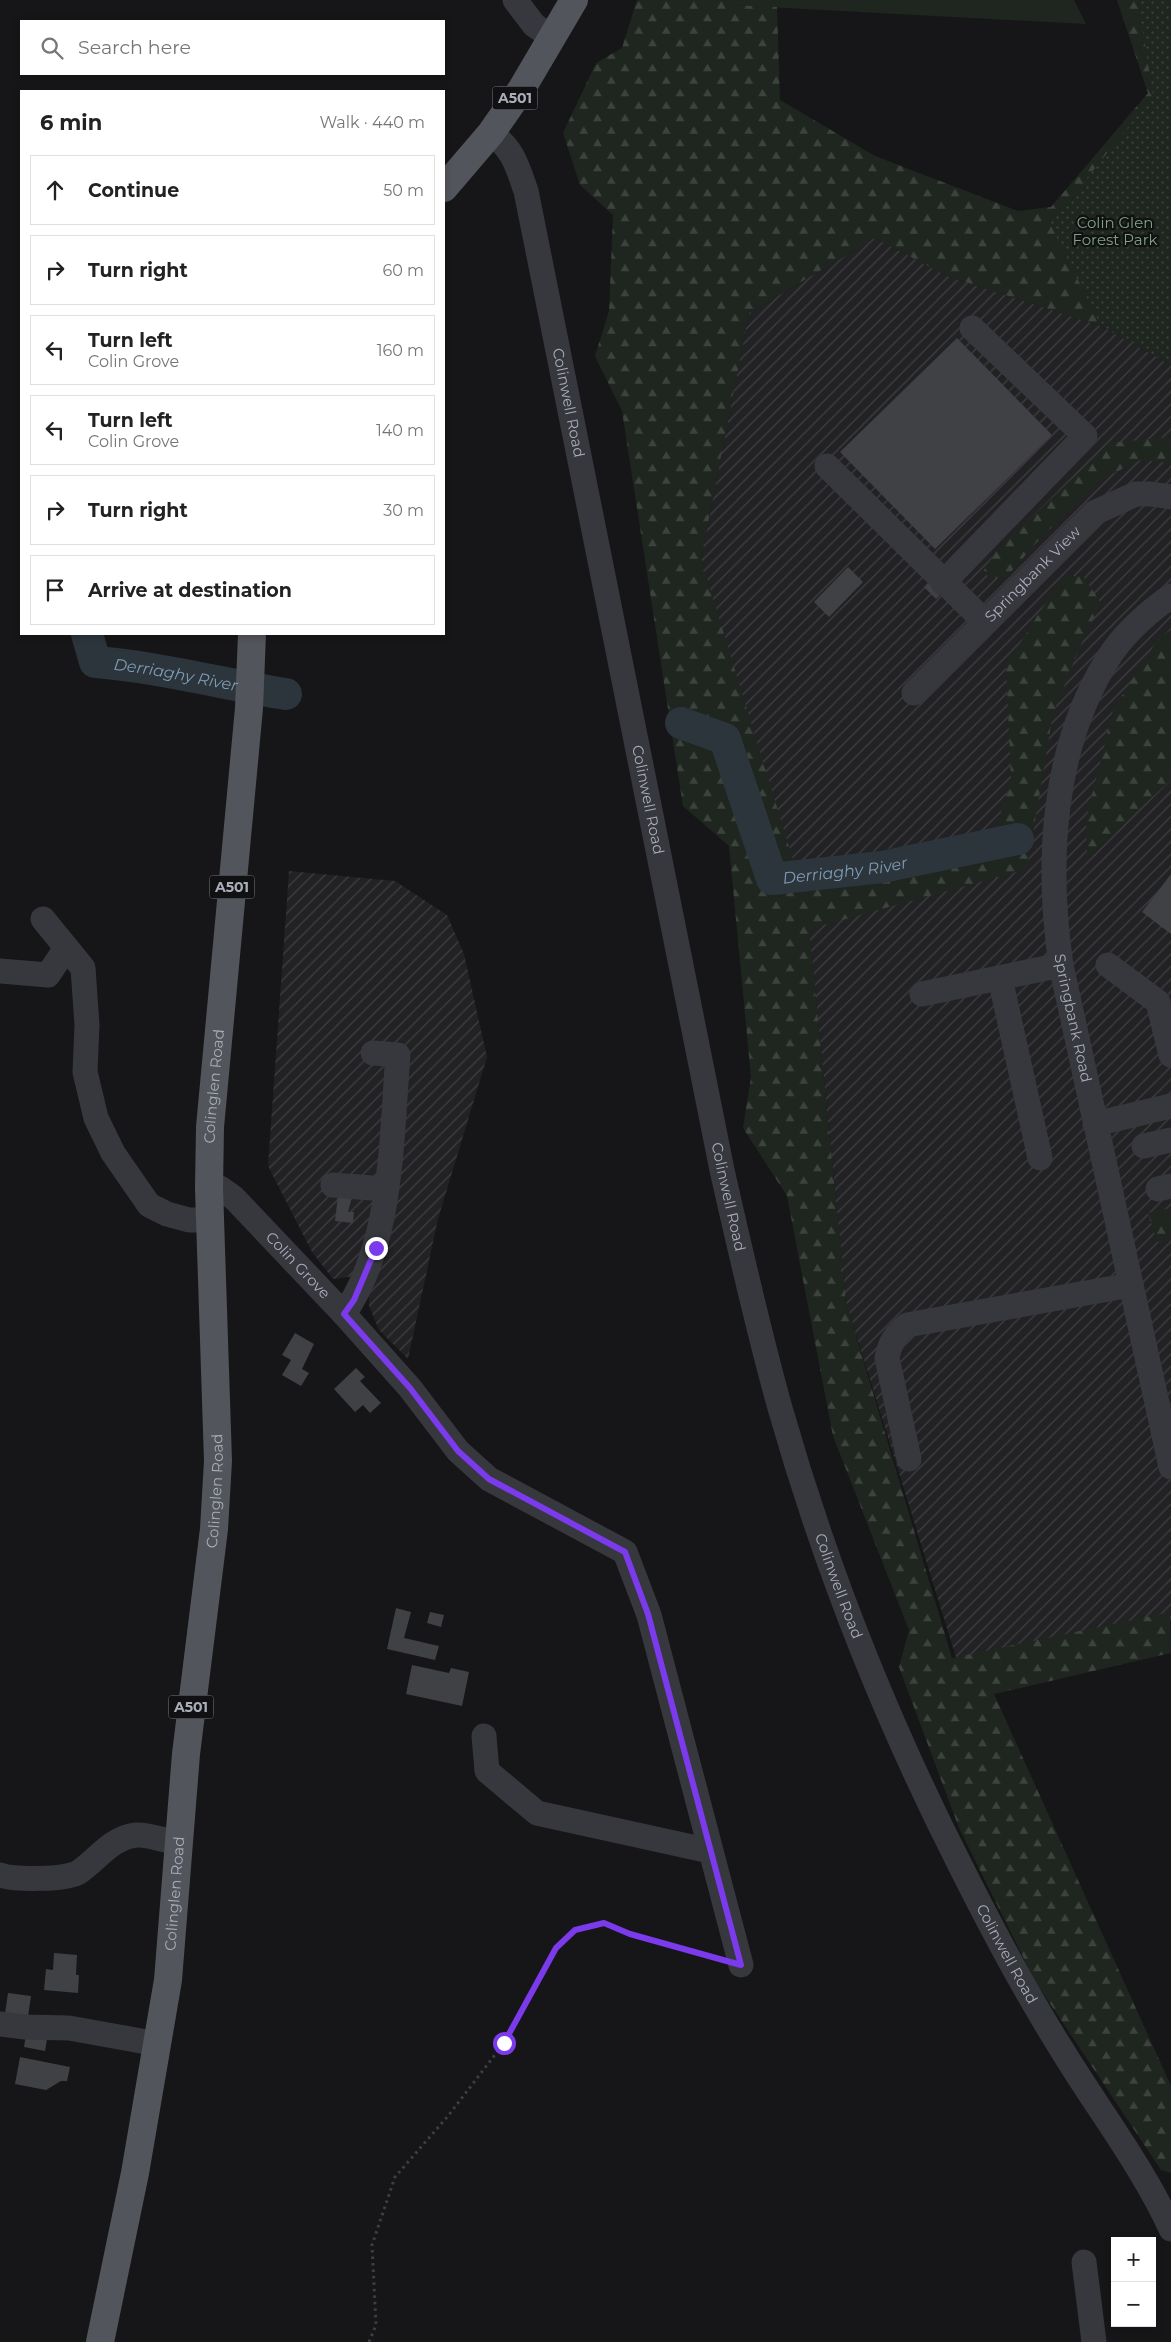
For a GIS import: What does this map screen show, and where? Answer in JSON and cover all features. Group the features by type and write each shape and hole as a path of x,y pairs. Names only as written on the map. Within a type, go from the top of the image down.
{"main road":[{"name":"A501","path":"445,187 491,133 521,90 574,0"},
{"name":"Colinglen Road","path":"100,2342 135,2173 168,1980 186,1754 215,1510 217,1393 208,1188 215,1066 250,708 252,635"}],"street":[{"path":"515,0 534,25 553,38"},
{"name":"Colinwell Road","path":"491,133 501,140 515,157 526,191 722,1170 753,1307 780,1408 816,1525 890,1718 960,1866 1016,1973 1061,2049 1164,2203 1171,2229"},
{"path":"943,583 1085,436 972,328"},
{"path":"827,466 943,583 985,622"},
{"name":"Springbank View","path":"914,693 1094,513 1136,494 1171,497"},
{"name":"Springbank Road","path":"1171,596 1147,614 1110,656 1090,693 1070,747 1058,805 1054,838 1054,898 1061,965 1131,1285 1166,1419 1171,1467"},
{"path":"43,919 83,968 87,1025 86,1072 96,1118 113,1153 149,1205 167,1214 182,1218 209,1220"},
{"path":"0,971 48,975 66,948"},
{"path":"922,994 1061,965"},
{"path":"1108,965 1158,1002 1171,1056"},
{"path":"1000,978 1040,1158"},
{"path":"344,1314 354,1300 376,1248 385,1189 398,1055 373,1053"},
{"path":"1095,1124 1171,1106"},
{"path":"1144,1146 1171,1140"},
{"path":"333,1185 385,1189"},
{"name":"Colin Grove","path":"208,1188 220,1188 234,1198 344,1314 410,1388 458,1451 489,1479 625,1552 648,1614 741,1965"},
{"path":"910,1459 887,1358 889,1345 896,1334 907,1325 1131,1285"},
{"path":"484,1736 487,1771 537,1813 710,1851"},
{"path":"0,1874 8,1878 44,1878 78,1873 112,1844 137,1835 178,1843"},
{"path":"0,2024 25,2027 69,2028 158,2044"},
{"path":"1084,2262 1094,2342"}],"path":[{"path":"369,2342 376,2325 372,2245 395,2177 448,2116 504,2043 556,1948 575,1930 604,1923 630,1934 741,1965"}],"shaded area":[{"path":"875,238 947,276 1101,326 1171,365 1171,1621 959,1667 846,1302 809,929 701,559 749,313"},
{"path":"289,871 395,881 447,915 464,954 487,1057 438,1219 408,1359 379,1330 369,1306 369,1283 355,1276 333,1279 312,1252 268,1166"}],"green space":[{"path":"637,0 728,0 728,5 777,7 780,100 875,156 1018,211 1051,207 1148,93 1117,0 1155,0 1171,135 1081,260 1101,326 947,276 875,238 749,313 701,559 795,866 996,829 1011,778 1006,665 1063,576 1083,576 1101,603 1084,637 1053,713 1027,869 809,929 846,1302 952,1658 1170,1612 1171,1653 994,1694 1171,2086 1171,2173 1161,2170 1035,1981 959,1828 899,1667 909,1630 833,1436 787,1196 743,1128 751,1077 729,846 683,806 622,411 595,356 609,311 613,215 580,185 563,133 596,63 622,48"},
{"path":"728,0 1074,0 1086,24 727,5"},
{"name":"Colin Glen Forest Park","path":"1138,0 1171,0 1171,365 1101,326 1050,224 1153,96"},
{"path":"1171,437 1171,463 1140,460 1098,481 1036,543 1009,574 990,580 984,570 997,550 1110,443"},
{"path":"1171,630 1171,780 1087,857 1086,820 1113,710 1159,637"},
{"path":"1171,1208 1171,1240 1157,1242 1148,1213"}],"building":[{"path":"957,338 1052,435 935,549 840,452"},
{"path":"848,567 863,582 829,617 814,602"},
{"path":"930,581 941,594 936,599 924,587"},
{"path":"1171,874 1171,934 1142,912"},
{"path":"338,1195 352,1197 348,1212 354,1212 353,1223 335,1221"},
{"path":"295,1333 314,1344 302,1369 309,1373 301,1386 282,1375 291,1360 282,1355"},
{"path":"356,1368 365,1377 360,1381 381,1403 370,1413 363,1405 355,1412 334,1389"},
{"path":"396,1608 411,1612 404,1638 439,1646 435,1660 387,1649"},
{"path":"430,1612 444,1615 441,1627 427,1623"},
{"path":"412,1665 449,1673 451,1668 469,1672 462,1706 406,1694"},
{"path":"54,1953 77,1955 76,1975 79,1975 78,1993 44,1990 46,1969 53,1970"},
{"path":"8,1993 31,1996 28,2017 5,2014"},
{"path":"26,2035 47,2039 45,2051 24,2047"},
{"path":"20,2057 70,2067 67,2081 61,2081 46,2090 15,2084"}],"waterway":[{"name":"Derriaghy River","path":"87,635 95,662 167,672 286,694"},
{"name":"Derriaghy River","path":"681,723 725,739 772,879 882,867 1018,839"}],"route":[{"path":"376,1248 354,1300 344,1314 410,1388 458,1451 489,1479 625,1552 648,1614 741,1965 630,1934 604,1923 575,1930 556,1948 504,2043"}]}
